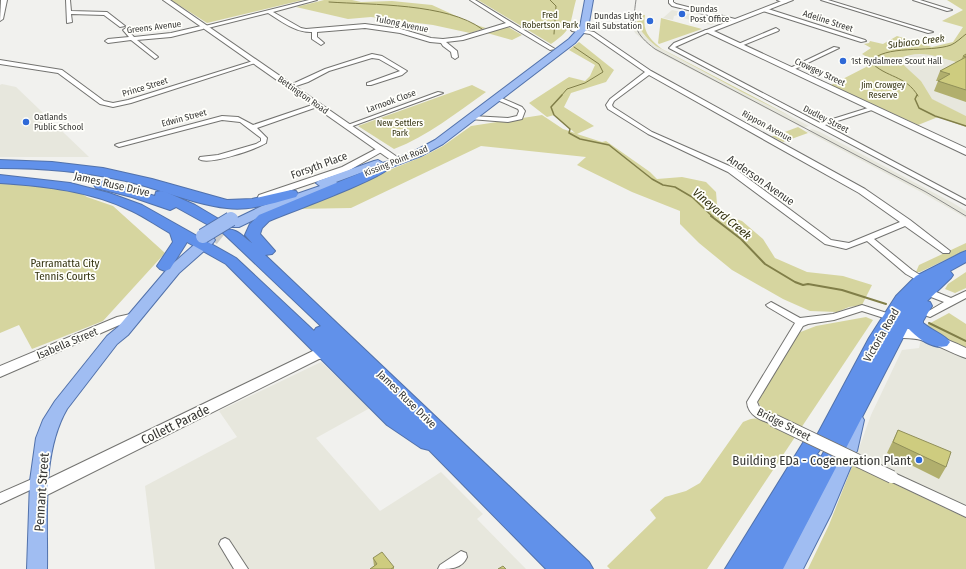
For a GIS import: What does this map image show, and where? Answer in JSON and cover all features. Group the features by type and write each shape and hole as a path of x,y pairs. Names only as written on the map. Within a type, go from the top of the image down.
{"highway":[{"path":"0,164 41,165 97,170 227,204 241,205 259,203 292,194"},
{"path":"274,271 276,261 252,235 253,229 260,221 275,212 365,177 382,168"},
{"name":"James Ruse Drive","path":"0,170 68,174 123,184 174,200 205,216 215,233 239,251 295,305 562,569"},
{"name":"James Ruse Drive","path":"0,175 47,177 86,182 119,189 169,206 215,233 274,271 580,569"},
{"path":"0,179 57,185 91,192 138,208 176,230 215,233 218,252 231,261 319,352 394,420 428,442 434,443"},
{"path":"166,266 180,242 176,230"},
{"name":"Victoria Road","path":"772,569 830,447 892,332 933,285 966,256"},
{"name":"Victoria Road","path":"933,285 966,264"},
{"path":"933,285 914,324 922,331 941,342"},
{"path":"737,569 830,447"},
{"name":"Victoria Road","path":"755,569 830,447"}],"main road":[{"path":"578,30 582,0"},
{"path":"578,30 586,23 589,0"},
{"name":"Kissing Point Road","path":"215,233 292,194 395,160 418,154 439,142 472,118 566,42 578,30"},
{"name":"Kissing Point Road","path":"215,233 266,209 382,168 439,133 552,49 566,42"},
{"name":"Pennant Street","path":"128,319 136,301 166,266 215,233"},
{"name":"Pennant Street","path":"37,569 39,486 45,438 52,420 61,405 112,340 113,332 128,319 174,270 215,233"},
{"path":"792,569 838,478 830,447"}],"street":[{"path":"0,15 4,0"},
{"path":"68,0 69,22"},
{"name":"Bettington Road","path":"166,0 395,160"},
{"name":"Greens Avenue","path":"108,41 172,35 314,0"},
{"path":"472,0 552,49"},
{"path":"670,0 674,5 736,20"},
{"path":"823,0 930,32"},
{"path":"915,0 949,10"},
{"path":"708,31 785,1"},
{"name":"Adeline Street","path":"764,10 863,41"},
{"name":"Tulong Avenue","path":"268,11 299,30 315,32 365,26 401,31 430,40 443,41 460,39 510,24"},
{"path":"68,12 105,13 124,28 133,39 155,57"},
{"name":"Rippon Avenue","path":"578,30 592,33 649,72 857,188 946,251"},
{"path":"739,46 776,30"},
{"name":"Crowgey Street","path":"708,31 966,152"},
{"name":"Dudley Street","path":"708,31 673,45 672,48 677,52 966,203"},
{"path":"315,32 314,38 322,43"},
{"path":"443,41 445,45 454,50 455,57"},
{"path":"791,69 836,48"},
{"path":"290,86 306,81 327,70 372,56 380,57 404,70 400,74 368,84"},
{"name":"Prince Street","path":"0,62 60,71 102,104 113,104 128,102 255,62"},
{"name":"Anderson Avenue","path":"649,72 612,100 609,105 610,108 650,133 731,170 828,242 846,246 906,222"},
{"name":"Larnook Close","path":"348,126 440,93"},
{"path":"472,118 508,120 520,118 522,111 520,108 497,98"},
{"path":"251,128 318,105"},
{"path":"819,125 873,108"},
{"name":"Edwin Street","path":"119,145 223,118 237,118 263,137 264,142 258,145 203,159"},
{"name":"Forsyth Place","path":"262,197 345,169 381,150"},
{"path":"868,238 909,272 933,285 953,301"},
{"path":"930,314 966,294"},
{"path":"771,305 798,321 834,317 862,308 876,312 892,332 933,345 966,360"},
{"name":"Isabella Street","path":"0,372 128,319"},
{"name":"Bridge Street","path":"806,321 796,329 752,402 752,407 755,411 966,512"},
{"path":"892,332 913,334 941,342 966,353"},
{"name":"Collett Parade","path":"39,486 319,352"},
{"path":"0,499 39,486"},
{"path":"225,544 241,569"},
{"path":"445,569 461,557"}],"shaded area":[{"path":"672,10 717,22 711,25 683,18 678,15 674,16 673,20 663,18"},
{"path":"630,13 637,14 638,23 644,35 662,49 809,126 803,128 658,52 635,33 630,22"},
{"path":"909,54 929,54 959,63 966,57 966,116 931,99 921,81 896,59"},
{"name":"Oatlands Public School","path":"2,84 16,87 89,157 0,157 0,85"},
{"path":"812,129 953,203 966,211 966,218 921,192 806,131"},
{"path":"922,334 966,342 966,569 808,569 829,525 848,479 871,415 902,350 919,348"},
{"path":"321,362 370,408 316,438 380,511 441,472 483,514 477,519 526,569 155,569 145,486 237,437 219,411"}],"green space":[{"path":"171,0 303,0 207,23"},
{"path":"324,0 352,0 361,2 392,1 432,5 486,28 470,33 433,25 371,17 348,19 296,7"},
{"name":"Fred Robertson Park","path":"478,0 576,0 570,25 564,34 551,44"},
{"name":"Jim Crowgey Reserve","path":"947,0 966,0 966,57 959,63 935,56 921,54 913,54 897,59 921,81 932,99 966,116 966,127 938,117 918,125 831,85 868,66 863,64 867,57 862,54 871,48 864,44 869,43 870,41 883,44 897,36 932,47 953,42 963,27 942,21 963,10"},
{"path":"637,14 645,15 644,21 648,35 662,49 792,117 656,46 639,28"},
{"path":"661,18 702,29 659,44"},
{"path":"508,27 522,35 512,40 487,33"},
{"path":"579,42 614,70 606,82 571,93 564,107 594,126 577,134 602,142 606,141 650,172 657,179 682,177 706,182 716,192 717,204 724,215 742,221 763,239 775,258 807,272 843,276 872,285 862,305 849,307 837,312 810,311 783,299 732,270 699,243 680,224 680,211 632,192 577,165 586,157 481,146 351,208 293,209 424,156 443,146 471,126 542,115 563,129 575,133 554,115 547,117 529,103 569,77 585,81 590,76 595,65 569,50"},
{"name":"New Settlers Park","path":"472,85 486,92 430,131 394,149 358,126"},
{"path":"798,127 808,133 783,142 771,136 774,136"},
{"name":"Parramatta City Tennis Courts","path":"0,184 31,185 77,191 87,197 113,206 165,253 103,321 32,349 19,325 0,333"},
{"path":"966,243 966,250 920,272 916,272 919,265"},
{"path":"966,272 966,288 955,293 945,289 948,284"},
{"path":"949,313 966,324 966,352 923,327"},
{"path":"866,317 873,320 707,569 610,569 607,566 656,518 650,510 665,497 686,491 700,483 743,422 757,418 770,424 757,400 798,333 816,326"},
{"path":"853,464 966,518 966,569 808,569 829,525"}],"building":[{"path":"966,57 966,90 938,81 950,74 940,71"},
{"path":"898,430 951,452 946,467 893,442"},
{"path":"382,552 394,567 391,569 370,569 377,564 373,558"},
{"path":"503,566 506,569 498,569"}],"waterway":[{"name":"Vineyard Creek","path":"550,0 556,6 554,34"},
{"path":"329,2 387,5 430,10 467,20 482,29"},
{"name":"Subiaco Creek","path":"918,96 908,84 883,71 871,62 877,56 886,53 951,45 966,34"},
{"name":"Vineyard Creek","path":"561,96 567,89 585,83 603,72 599,64 574,47"},
{"name":"Vineyard Creek","path":"562,95 551,107 554,115 570,129 569,133 580,139 609,145 652,179 663,185 675,187 692,197 713,217"},
{"name":"Subiaco Creek","path":"917,95 915,99 919,108 935,116 966,126"},
{"name":"Vineyard Creek","path":"711,216 741,239 765,264 795,282 803,285 808,284 842,290 886,304"},
{"name":"Vineyard Creek","path":"929,323 966,341"}],"tunnel":[{"path":"209,228 222,238"}],"tram line":[{"path":"636,0 634,16 636,28 643,39 655,49 926,192 966,216"}],"place":[{"name":"Dundas Post Office","path":"682,14"},
{"name":"Dundas Light Rail Substation","path":"650,21"},
{"name":"1st Rydalmere Scout Hall","path":"843,61"},
{"name":"Oatlands Public School","path":"26,122"},
{"name":"Building EDa - Cogeneration Plant","path":"919,460"}]}
